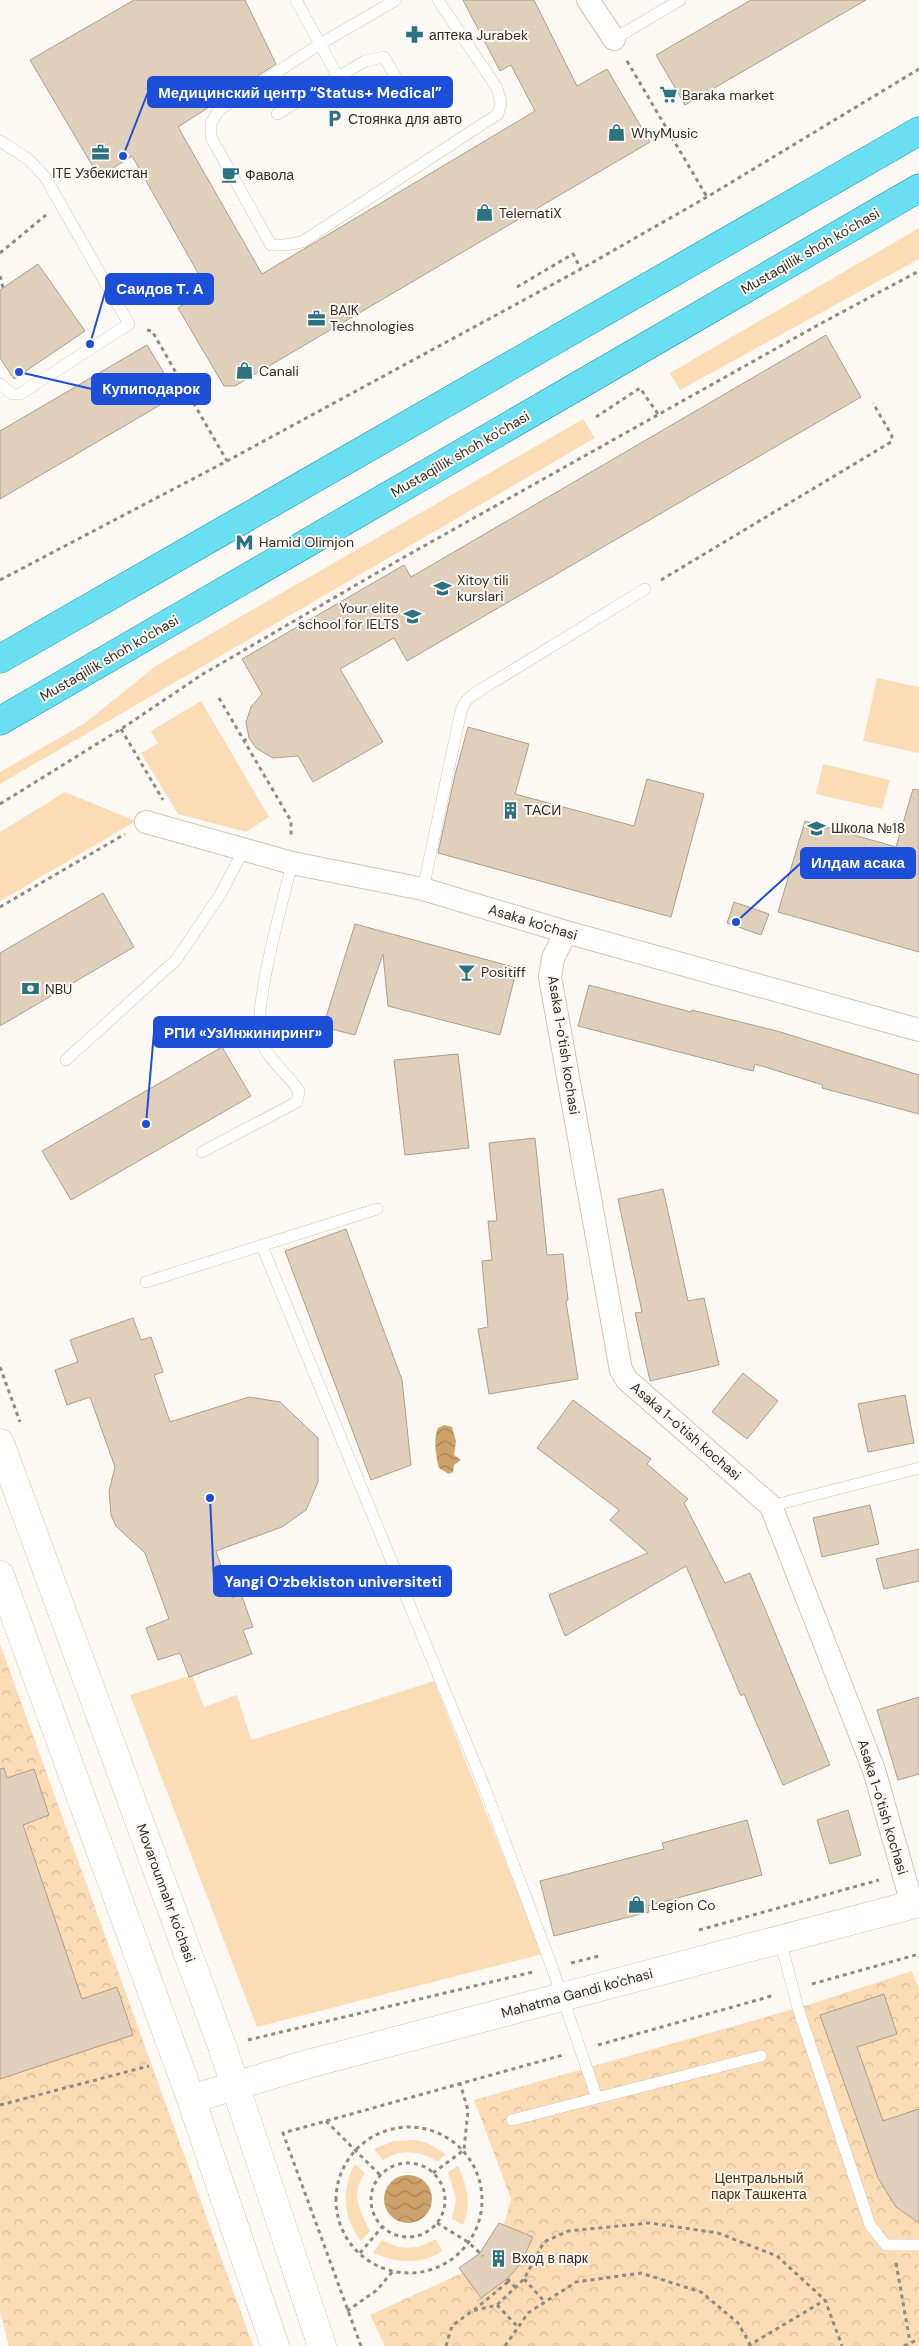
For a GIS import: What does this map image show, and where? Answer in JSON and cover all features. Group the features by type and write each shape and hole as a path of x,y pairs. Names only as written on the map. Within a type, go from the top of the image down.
{"main road":[{"path":"0,659 919,131"},
{"name":"Mustaqillik shoh ko'chasi","path":"0,721 919,188"}],"street":[{"path":"588,0 614,38"},
{"name":"Asaka ko'chasi","path":"146,822 292,862 422,889 566,932 919,1030"},
{"name":"Asaka 1-o'tish kochasi","path":"566,932 553,958 550,977 621,1370 627,1380 771,1506 874,1770 903,1873 916,1904"},
{"name":"Movarounnahr ko'chasi","path":"0,1443 236,2085 322,2346"},
{"path":"0,1575 191,2099 275,2346"},
{"name":"Mahatma Gandi ko'chasi","path":"191,2099 236,2085 563,1997 916,1904"}],"lane":[{"path":"296,0 338,77"},
{"path":"396,0 320,44 219,110 212,123 212,136 271,244 285,245 302,242 498,114 501,102 498,88 438,0"},
{"path":"614,38 680,0"},
{"path":"277,114 365,61 384,57 402,88"},
{"path":"0,141 28,159 45,177 129,324 20,394 12,394 0,384"},
{"path":"422,889 461,711 465,702 474,694 645,589"},
{"path":"66,1060 176,960 220,895 244,849"},
{"path":"202,1152 297,1102 299,1091 290,1076 275,1063 261,1042 259,1007 292,862"},
{"path":"146,1282 377,1209"},
{"path":"262,1246 484,1786 563,1997 597,2098"},
{"path":"771,1506 919,1468"},
{"path":"780,1940 798,2008 870,2225 886,2245 919,2245"},
{"path":"512,2120 761,2056"}],"path":[{"path":"614,38 707,197"},
{"path":"0,580 581,269 707,197 919,68"},
{"path":"0,253 60,203"},
{"path":"517,287 573,254 581,269"},
{"path":"0,804 121,729 203,674 399,560 658,414 919,271"},
{"path":"0,276 3,288"},
{"path":"129,324 152,331 227,460"},
{"path":"596,416 640,388 658,414"},
{"path":"645,589 891,442 892,436 873,403"},
{"path":"219,698 291,821 292,862"},
{"path":"0,907 167,808 121,729"},
{"path":"243,741 250,738"},
{"path":"696,1931 903,1873"},
{"path":"248,2041 601,1956"},
{"path":"0,2105 155,2064"},
{"path":"434,2173 464,2150 468,2110 460,2083"},
{"path":"326,2121 380,2175"},
{"path":"411,2128 446,2135 464,2150 474,2168 483,2194 483,2208 477,2227 468,2242 453,2258 436,2268 414,2272 393,2271 374,2265 360,2253 345,2232 335,2204 337,2179 342,2165 354,2149 374,2136 394,2130 411,2128"},
{"path":"412,2163 434,2173 441,2182 444,2194 444,2206 437,2223 422,2234 410,2237 397,2236 382,2227 377,2222 372,2210 370,2198 373,2186 380,2175 389,2168 400,2164 412,2163"},
{"path":"437,2223 468,2242 483,2256"},
{"path":"472,2311 497,2305 516,2288 524,2279 544,2242 568,2231 650,2223 718,2233 777,2256 825,2300 842,2346"},
{"path":"360,2253 382,2227"},
{"path":"886,2245 896,2261 910,2342"},
{"path":"347,2311 377,2290 393,2271"},
{"path":"505,2346 528,2313 576,2282 641,2273 701,2292 738,2323 750,2346 825,2300"},
{"path":"524,2279 545,2302"},
{"path":"446,2346 452,2326 508,2280 516,2288"},
{"path":"497,2305 518,2327"},
{"path":"904,2346 919,2339"}],"green space":[{"path":"919,228 919,259 680,390 670,373"},
{"path":"583,419 595,438 0,784 0,772 85,723 157,665"},
{"path":"877,678 919,687 919,753 863,741"},
{"path":"201,701 269,817 246,832 178,814 141,753 158,743 151,731"},
{"path":"823,764 890,780 882,809 816,794"},
{"path":"65,792 136,821 0,901 0,832"},
{"path":"0,1644 253,2346 9,2346 0,2311"},
{"path":"192,1675 204,1707 237,1695 251,1740 434,1681 542,1954 257,2027 130,1695"},
{"name":"Центральный парк Ташкента","path":"912,1971 919,1989 919,2346 385,2346 370,2315 462,2273 483,2256 504,2225 511,2199 474,2100 811,2004"},
{"path":"416,2140 427,2143 446,2154 438,2162 425,2155 411,2152 390,2156 383,2160 374,2149 394,2141"},
{"path":"355,2164 365,2173 360,2180 357,2195 360,2210 370,2231 361,2241 350,2223 346,2203 350,2173"},
{"path":"458,2166 464,2180 468,2203 463,2225 452,2219 456,2199 448,2172"},
{"path":"436,2239 442,2251 426,2259 399,2260 373,2253 382,2240 389,2244 409,2248 429,2243"}],"water":[{"path":"444,1425 452,1427 456,1441 454,1455 461,1460 454,1465 453,1472 449,1474 439,1468 436,1453 436,1432 438,1428"},
{"path":"403,2175 413,2175 422,2179 428,2185 431,2190 431,2208 422,2219 413,2223 403,2223 394,2219 388,2213 384,2204 384,2194 388,2185 394,2179"}],"building":[{"path":"134,0 245,0 276,64 178,127 262,274 535,111 511,65 500,71 463,0 534,0 577,86 607,69 650,142 235,386 224,386 178,308 207,289 132,156 99,177 30,60"},
{"path":"751,0 866,0 685,105 656,55"},
{"path":"38,264 85,331 14,379 0,358 0,290"},
{"path":"826,335 861,397 407,661 394,638 340,669 383,742 313,782 298,756 273,758 256,748 249,738 246,722 251,707 262,694 242,659 404,565 411,577"},
{"path":"147,345 177,395 0,499 0,431"},
{"name":"ТАСИ","path":"468,727 529,744 515,794 634,826 647,779 704,794 671,917 438,853 455,775"},
{"path":"913,789 919,790 919,952 778,912 805,821 896,847"},
{"name":"NBU","path":"103,893 134,947 0,1026 0,953"},
{"path":"734,902 769,914 761,935 727,923"},
{"path":"355,924 517,968 500,1035 388,1006 383,954 355,1035 323,1027"},
{"path":"589,985 691,1012 692,1010 777,1031 919,1075 919,1114 822,1088 823,1085 755,1064 753,1071 578,1026"},
{"path":"222,1047 251,1096 71,1200 42,1151"},
{"path":"458,1054 469,1148 405,1155 394,1060"},
{"path":"535,1138 547,1255 563,1254 568,1300 566,1301 578,1379 489,1394 478,1329 488,1327 482,1261 492,1260 488,1221 497,1221 489,1143"},
{"path":"663,1189 688,1301 704,1298 719,1365 650,1381 635,1313 642,1312 618,1199"},
{"path":"346,1229 402,1380 411,1465 371,1480 285,1251"},
{"path":"133,1318 141,1340 151,1337 163,1372 154,1375 170,1422 249,1397 280,1402 318,1438 318,1482 306,1510 282,1527 216,1551 232,1598 241,1594 253,1627 243,1630 252,1654 189,1677 180,1653 158,1660 146,1628 169,1619 145,1553 116,1526 111,1515 109,1491 115,1467 90,1397 67,1405 55,1370 78,1362 70,1340"},
{"path":"743,1373 778,1401 747,1439 712,1412"},
{"path":"905,1395 914,1443 868,1452 858,1404"},
{"path":"573,1400 651,1459 647,1464 688,1499 684,1503 725,1583 750,1573 830,1765 783,1785 744,1694 741,1696 686,1566 565,1636 549,1595 648,1553 610,1520 619,1510 537,1448"},
{"path":"870,1505 879,1544 822,1557 813,1518"},
{"path":"919,1549 919,1581 884,1589 876,1559"},
{"path":"919,1697 919,1774 898,1780 877,1710"},
{"path":"4,1768 7,1778 34,1769 49,1815 23,1825 82,1999 117,1987 133,2035 0,2079 0,1769"},
{"path":"848,1810 861,1855 830,1864 817,1820"},
{"path":"747,1820 762,1875 648,1906 649,1912 554,1936 540,1881 664,1849 662,1843"},
{"path":"884,1994 897,2034 857,2047 883,2121 919,2109 919,2223 896,2207 878,2178 820,2015"},
{"name":"Вход в парк","path":"499,2223 533,2237 521,2263 507,2279 481,2298 459,2268 480,2253"}],"place":[{"name":"аптека Jurabek","path":"415,35"},
{"name":"Baraka market","path":"668,95"},
{"name":"Стоянка для авто","path":"334,119"},
{"name":"WhyMusic","path":"617,133"},
{"name":"ITE Узбекистан","path":"100,153"},
{"name":"Медицинский центр “Status+ Medical”","path":"123,156"},
{"name":"Фавола","path":"231,175"},
{"name":"TelematiX","path":"485,213"},
{"name":"BAIK Technologies","path":"316,318"},
{"name":"Саидов Т. А","path":"90,344"},
{"name":"Canali","path":"245,371"},
{"name":"Купиподарок","path":"19,372"},
{"name":"Hamid Olimjon","path":"245,542"},
{"name":"Xitoy tili kurslari","path":"443,588"},
{"name":"Your elite school for IELTS","path":"413,616"},
{"name":"ТАСИ","path":"510,810"},
{"name":"Школа №18","path":"817,828"},
{"name":"Илдам асака","path":"736,922"},
{"name":"Positiff","path":"467,972"},
{"name":"NBU","path":"31,989"},
{"name":"РПИ «УзИнжиниринг»","path":"146,1124"},
{"name":"Yangi Oʻzbekiston universiteti","path":"210,1498"},
{"name":"Legion Co","path":"637,1905"},
{"name":"Вход в парк","path":"498,2258"}]}
